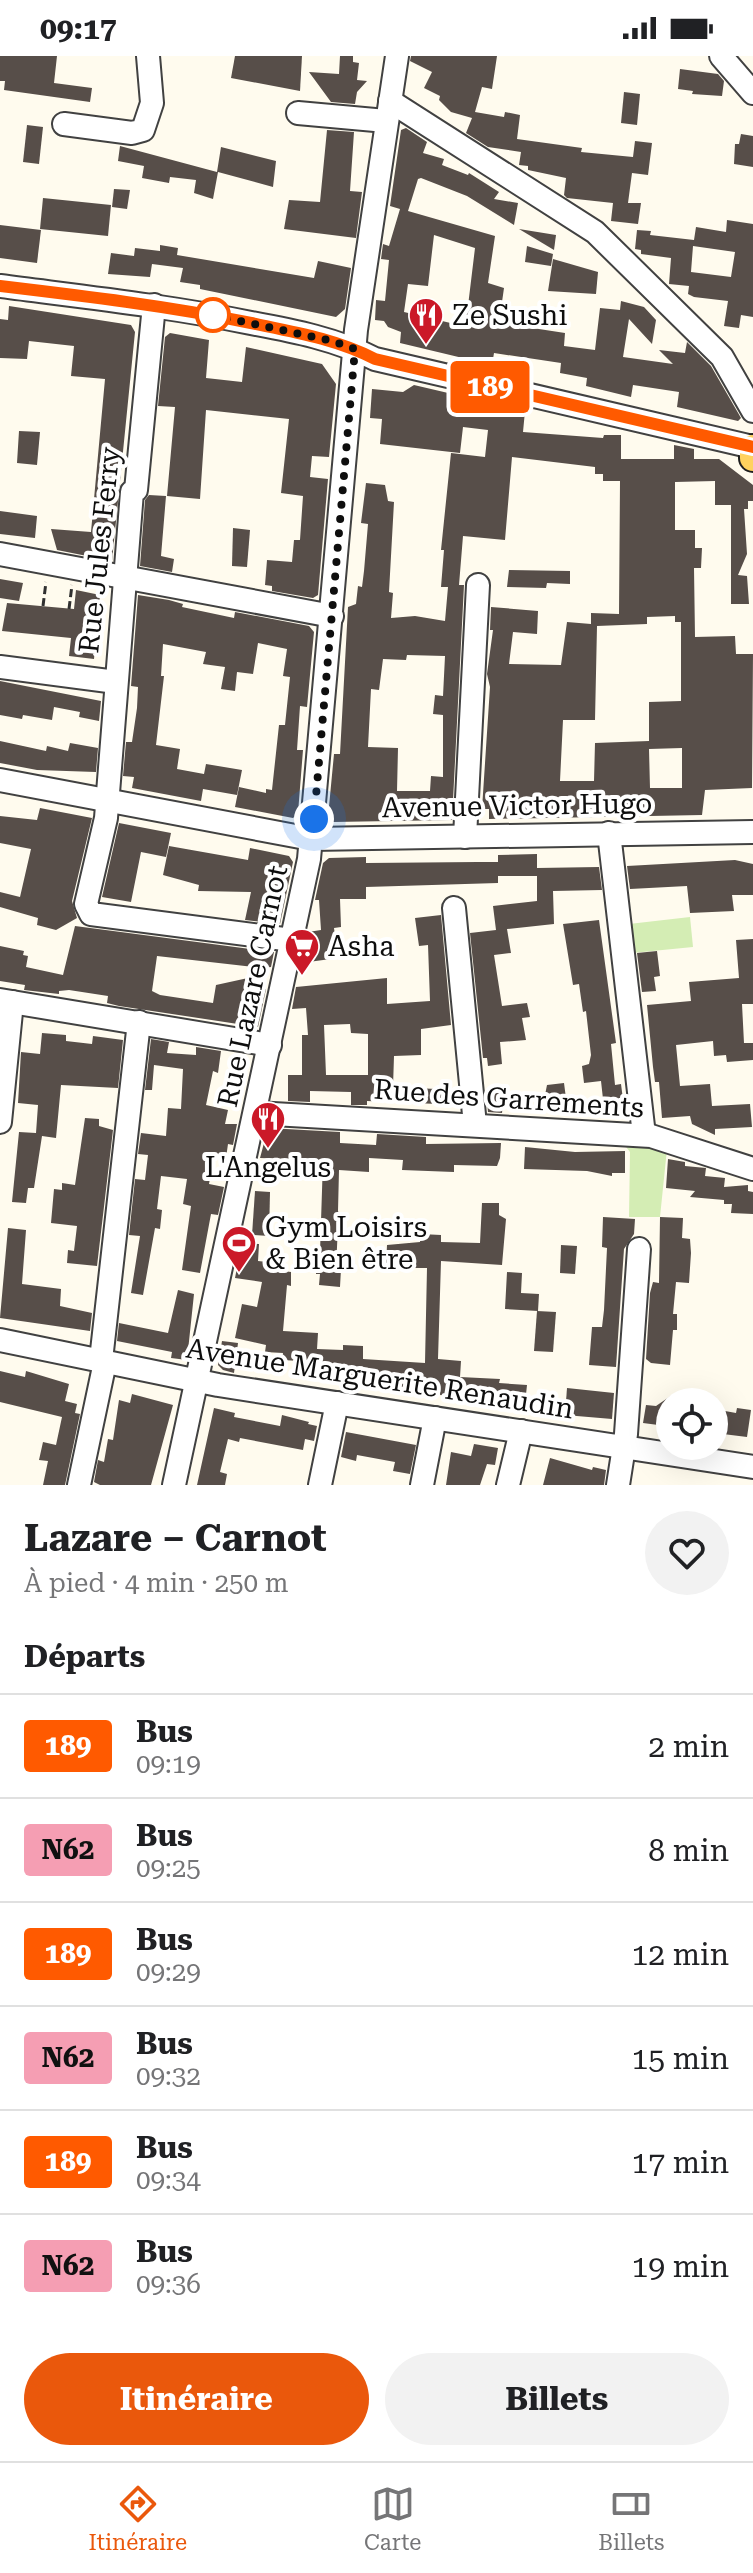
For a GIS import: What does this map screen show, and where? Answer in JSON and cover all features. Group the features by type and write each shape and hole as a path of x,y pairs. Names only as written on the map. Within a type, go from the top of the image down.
{"main road":[{"path":"753,447 753,458"}],"street":[{"path":"64,124 132,133 143,130 152,103 148,56"},
{"name":"Rue Lazare Carnot","path":"174,1485 199,1382 311,839 355,349 360,256 397,56"},
{"path":"721,56 753,93"},
{"path":"298,113 388,111 595,232 722,357 753,411"},
{"path":"0,286 154,305 274,327 355,349 375,359 753,447"},
{"name":"Rue Jules Ferry","path":"154,305 124,579 106,818 86,904 91,914 292,940"},
{"path":"0,554 332,616"},
{"path":"465,837 478,585"},
{"path":"0,667 116,682"},
{"name":"Avenue Victor Hugo","path":"0,780 311,839 753,832"},
{"path":"609,833 644,1135"},
{"path":"454,908 475,1125"},
{"path":"0,1122 6,1001 270,1045"},
{"path":"79,1485 103,1361 139,1022"},
{"name":"Rue des Garrements","path":"256,1113 644,1135 680,1143 753,1169"},
{"path":"618,1485 625,1447 639,1249"},
{"name":"Avenue Marguerite Renaudin","path":"0,1340 199,1382 753,1467"},
{"path":"320,1485 337,1403"},
{"path":"422,1485 435,1418"},
{"path":"508,1485 521,1431"}],"path":[{"path":"43,606 47,574"},
{"path":"69,609 72,578"}],"green space":[{"path":"690,917 693,947 632,953 629,924"},
{"path":"623,1143 667,1149 660,1217 629,1217 630,1152"}],"building":[{"path":"0,56 57,56 54,83 92,88 90,102 4,90 5,81 0,81"},
{"path":"235,56 302,56 300,91 231,78"},
{"path":"340,56 353,56 353,62 359,63 357,80 367,81 357,92 355,104 331,102 309,72 339,74"},
{"path":"411,56 497,56 492,89 482,87 475,112 504,117 505,112 520,115 517,139 582,148 581,152 633,157 635,141 652,143 648,175 632,173 628,203 641,203 638,224 611,221 613,203 567,198 564,195 566,178 528,170 528,166 519,165 521,152 488,147 466,133 472,118 451,112 439,100 440,96 424,88 432,72 410,61"},
{"path":"680,69 718,74 724,81 722,96 692,94 693,91 678,89"},
{"path":"624,92 640,94 637,125 621,123"},
{"path":"27,125 43,127 39,164 23,162"},
{"path":"406,128 427,142 423,153 444,159 442,165 469,173 499,192 494,199 518,203 514,225 467,196 421,178 418,179 408,211 495,236 488,283 504,288 499,323 565,333 564,346 595,350 600,308 620,310 621,301 644,307 656,320 652,344 629,319 623,357 673,364 659,350 685,353 687,342 711,366 741,418 738,421 677,407 679,392 633,385 631,397 586,386 587,378 560,373 561,363 494,353 492,365 400,343 401,332 388,327 384,321 375,320 376,300 385,301 389,260 381,259 383,244 389,246 400,209 390,206 401,130","holes":["434,235 475,248 468,306 462,305 459,325 404,312 408,284 428,286"]},
{"path":"327,130 354,132 350,191 362,192 356,238 284,229 289,200 320,202"},
{"path":"741,134 753,136 753,167 734,164 735,144 739,144"},
{"path":"120,146 217,172 221,147 276,161 273,187 218,172 213,199 194,193 196,180 170,177 169,183 142,178 144,166 118,161"},
{"path":"114,189 130,190 127,209 112,207"},
{"path":"43,198 111,205 108,236 40,229"},
{"path":"727,220 753,224 753,317 741,315 739,328 724,326 728,301 694,297 688,294 689,286 669,284 671,258 641,254 641,250 635,249 637,230 651,231 650,235 694,240 696,227 726,232","holes":["693,246 735,252 731,277 691,272"]},
{"path":"0,225 41,230 37,263 0,258"},
{"path":"519,229 556,235 554,250"},
{"path":"160,245 178,248 177,255 314,278 318,261 351,268 345,309 336,317 200,289 200,285 180,282 183,268 152,264 150,277 108,274 111,253 134,256 135,248 160,251"},
{"path":"527,246 553,254 551,266 525,262"},
{"path":"553,259 598,272 596,294 548,291"},
{"path":"9,306 131,325 135,332 112,561 57,550 51,529 91,532 105,379 71,376 74,346 29,341 27,359 0,358 0,319 8,320"},
{"path":"170,333 209,340 206,378 242,382 246,347 322,364 336,384 329,457 312,456 310,477 328,479 318,595 313,598 272,591 272,586 265,585 267,560 292,562 294,540 300,540 303,496 281,493 289,419 206,410 200,499 167,496 175,407 158,406 165,337"},
{"path":"414,385 525,411 523,432 603,438 604,435 621,435 621,459 674,459 674,445 694,449 694,459 719,459 753,485 753,501 748,501 748,509 744,509 747,554 738,575 747,576 749,604 731,604 731,505 715,505 715,481 675,482 675,530 695,530 695,548 702,548 701,568 694,568 695,637 735,636 736,654 753,654 752,788 705,790 702,815 489,819 489,809 482,809 490,687 487,674 493,630 490,630 491,607 538,611 537,634 513,632 509,664 561,665 567,622 591,624 591,613 619,614 620,481 603,481 603,474 595,474 595,467 512,457 505,540 463,536 459,585 464,585 452,820 333,822 328,817 334,754 340,754 348,607 356,604 364,571 368,524 361,523 366,483 385,485 388,501 394,502 389,592 393,593 391,618 415,616 445,621 448,587 441,587 444,550 441,550 451,453 485,457 488,430 463,427 460,453 380,444 382,419 370,418 372,389 403,392","holes":["675,616 675,622 681,622 681,701 649,702 649,741 595,743 594,781 560,781 563,720 595,720 597,626 647,624 647,617","407,655 445,656 443,696 435,695 433,714 443,715 443,777 431,776 430,791 397,791 398,748 368,747 371,689 379,690 383,659 406,660","682,748 682,788 650,788 649,749"]},
{"path":"19,431 40,432 37,465 17,463"},
{"path":"149,495 166,496 161,556 174,559 172,572 140,566 145,500"},
{"path":"0,511 37,516 35,538 0,534"},
{"path":"233,528 250,530 247,567 232,566"},
{"path":"509,570 570,571 570,584 547,583 546,588 507,587"},
{"path":"0,579 23,583 19,601 0,598"},
{"path":"76,590 100,595 94,659 69,656 71,638 2,631 7,603 74,609"},
{"path":"138,595 234,618 235,612 309,626 314,632 307,707 300,706 297,750 303,750 298,813 293,818 235,807 239,787 266,793 266,789 272,790 279,725 285,725 290,677 283,676 287,649 258,643 253,674 237,672 235,691 221,689 225,667 203,664 206,652 163,644 161,676 164,676 156,745 180,749 177,769 204,774 206,764 242,770 237,795 203,789 201,801 132,788 134,777 123,776 126,742 132,742 137,708 138,687 131,686"},
{"path":"0,681 101,701 99,721 79,717 80,712 54,707 52,720 0,715"},
{"path":"0,741 46,751 47,746 68,751 70,743 98,748 96,772 37,770 0,763"},
{"path":"40,808 92,818 72,901 77,918 56,930 37,925 38,918 0,907 0,892 20,897 31,849 0,843 0,816 37,820"},
{"path":"119,823 171,833 166,857 141,852 131,902 102,897"},
{"path":"169,846 248,860 250,848 289,856 293,862 280,924 245,920 251,892 198,891 199,885 163,875"},
{"path":"537,854 537,876 498,876 498,883 366,887 366,899 340,899 341,927 334,928 338,958 301,963 308,932 321,930 319,900 315,900 323,863 329,858 366,857 366,863 498,862 498,855"},
{"path":"735,860 753,864 753,895 732,895 734,911 690,913 687,886 630,889 627,866"},
{"path":"599,867 602,890 553,891 554,924 507,929 511,953 494,955 502,1006 527,1003 530,1017 522,1018 526,1040 500,1042 502,1064 488,1066 487,1058 483,1058 470,933 496,930 493,906 537,901 537,868"},
{"path":"441,915 451,1025 421,1029 421,1055 394,1056 393,1087 458,1090 459,1105 439,1107 438,1104 367,1101 367,1105 351,1105 351,1092 310,1091 310,1102 288,1101 288,1075 302,1075 302,1035 308,1035 306,1008 292,1009 296,987 387,978 387,1004 430,1001 428,945 419,946 415,918","holes":["350,1024 351,1033 368,1034 368,1075 326,1075 324,1025"]},
{"path":"599,920 616,1043 611,1044 615,1085 621,1084 625,1115 605,1117 601,1081 584,1083 582,1066 589,1064 591,1055 586,1011 583,1012 579,984 573,985 563,924"},
{"path":"75,926 274,952 271,967 263,968 157,956 152,991 160,995 213,1003 216,985 262,975 263,990 266,989 258,1027 119,1006 107,1003 108,996 69,990 59,991 59,994 24,990 25,985 0,981 0,946 24,951 23,955 28,956 26,967 63,975"},
{"path":"753,939 753,1004 742,1004 744,1043 753,1043 753,1060 727,1062 726,1055 714,1056 713,1041 676,1045 680,1086 710,1084 712,1106 750,1104 752,1127 715,1129 715,1135 692,1124 690,1116 662,1118 647,1005 691,1001 689,982 739,978 736,940"},
{"path":"657,951 660,976 654,977 656,991 642,992 637,953"},
{"path":"42,1033 66,1035 66,1041 92,1044 93,1036 123,1040 118,1088 61,1085 56,1138 42,1136 34,1188 28,1188 26,1203 12,1202 19,1132 36,1133 38,1105 18,1103 21,1052 40,1054"},
{"path":"151,1039 169,1042 167,1053 196,1055 196,1047 221,1051 218,1073 213,1071 206,1105 228,1110 225,1124 237,1124 233,1145 228,1144 226,1158 214,1156 209,1184 224,1187 218,1215 211,1214 200,1273 182,1270 191,1206 183,1204 187,1179 161,1176 157,1209 162,1210 160,1229 155,1228 143,1295 131,1293 140,1236 129,1235 135,1179 145,1180 148,1155 138,1154 141,1133 166,1136 168,1108 181,1109 183,1069 154,1065 152,1090 145,1090"},
{"path":"564,1083 567,1106 559,1107 554,1112 544,1100 547,1085"},
{"path":"486,1092 504,1093 502,1113 488,1112"},
{"path":"85,1118 99,1119 99,1126 113,1130 97,1266 67,1263 68,1250 74,1251 77,1226 51,1223 54,1189 62,1190 62,1183 75,1185"},
{"path":"268,1128 340,1132 340,1143 376,1145 377,1134 426,1137 426,1144 501,1143 500,1158 497,1166 454,1165 454,1172 402,1170 403,1160 369,1158 369,1172 339,1170 338,1211 343,1225 338,1225 336,1269 341,1269 340,1287 319,1285 316,1252 320,1252 323,1160 260,1158"},
{"path":"525,1147 575,1152 625,1151 625,1173 612,1173 612,1176 587,1171 524,1169"},
{"path":"668,1159 685,1162 685,1166 706,1168 705,1176 725,1178 724,1187 748,1185 748,1191 753,1192 753,1214 731,1213 732,1204 724,1204 724,1200 690,1197 695,1191 666,1188"},
{"path":"255,1191 270,1192 269,1236 252,1235"},
{"path":"482,1203 499,1203 499,1215 506,1219 502,1265 441,1261 438,1359 461,1361 460,1377 500,1379 499,1383 527,1385 525,1404 503,1402 503,1398 439,1395 440,1390 376,1385 367,1383 368,1376 320,1373 320,1362 282,1360 283,1353 265,1352 266,1345 235,1338 242,1304 257,1307 262,1282 235,1278 242,1243 259,1244 258,1261 267,1262 267,1269 291,1272 283,1331 318,1333 317,1349 343,1350 343,1345 363,1346 363,1359 425,1363 427,1268 386,1268 387,1245 420,1242 421,1234 441,1235 441,1242 480,1243"},
{"path":"603,1217 635,1219 634,1234 624,1249 616,1367 589,1365 592,1327 602,1327 604,1310 607,1248 602,1247"},
{"path":"660,1217 683,1218 682,1238 690,1239 691,1253 689,1283 676,1282 673,1314 677,1314 677,1330 673,1330 670,1365 651,1363 646,1359 650,1293 653,1282 659,1283"},
{"path":"8,1228 26,1230 22,1284 61,1289 60,1306 92,1313 90,1331 0,1318"},
{"path":"561,1245 577,1246 575,1274 560,1273"},
{"path":"507,1272 522,1273 521,1293 539,1294 538,1311 505,1309"},
{"path":"178,1290 194,1294 187,1360 171,1358 172,1352 117,1341 119,1323 168,1333"},
{"path":"537,1311 556,1312 553,1352 534,1351"},
{"path":"222,1341 238,1343 234,1373 218,1365"},
{"path":"0,1371 25,1377 26,1371 69,1384 65,1401 77,1404 75,1413 80,1414 65,1485 43,1485 48,1461 39,1460 43,1442 56,1445 62,1417 0,1402"},
{"path":"567,1388 614,1393 612,1419 565,1415"},
{"path":"132,1394 173,1405 151,1485 100,1485 94,1482 98,1460 104,1462 108,1439 113,1440 119,1400 130,1403"},
{"path":"646,1405 656,1406 656,1425 643,1423"},
{"path":"214,1408 235,1413 234,1417 280,1426 282,1415 309,1422 317,1426 314,1441 305,1439 303,1450 240,1438 239,1442 228,1439 220,1472 227,1474 225,1485 197,1485"},
{"path":"737,1408 751,1410 747,1437 728,1435 728,1412 736,1413"},
{"path":"346,1432 416,1445 410,1474 393,1471 395,1462 357,1455 356,1461 341,1457"},
{"path":"474,1444 498,1448 495,1465 487,1464 480,1485 446,1485 451,1452 471,1456"},
{"path":"550,1458 592,1470 593,1467 606,1470 604,1485 543,1485"}],"bus line":[{"name":"189","path":"0,286 154,305 274,327 332,341 375,359 753,447"}],"place":[{"name":"Ze Sushi","path":"426,346"},
{"name":"Asha","path":"302,977"},
{"name":"L'Angelus","path":"268,1150"},
{"name":"Gym Loisirs & Bien être","path":"239,1274"}],"route":[{"path":"213,315 332,341 355,349 314,819"}]}
